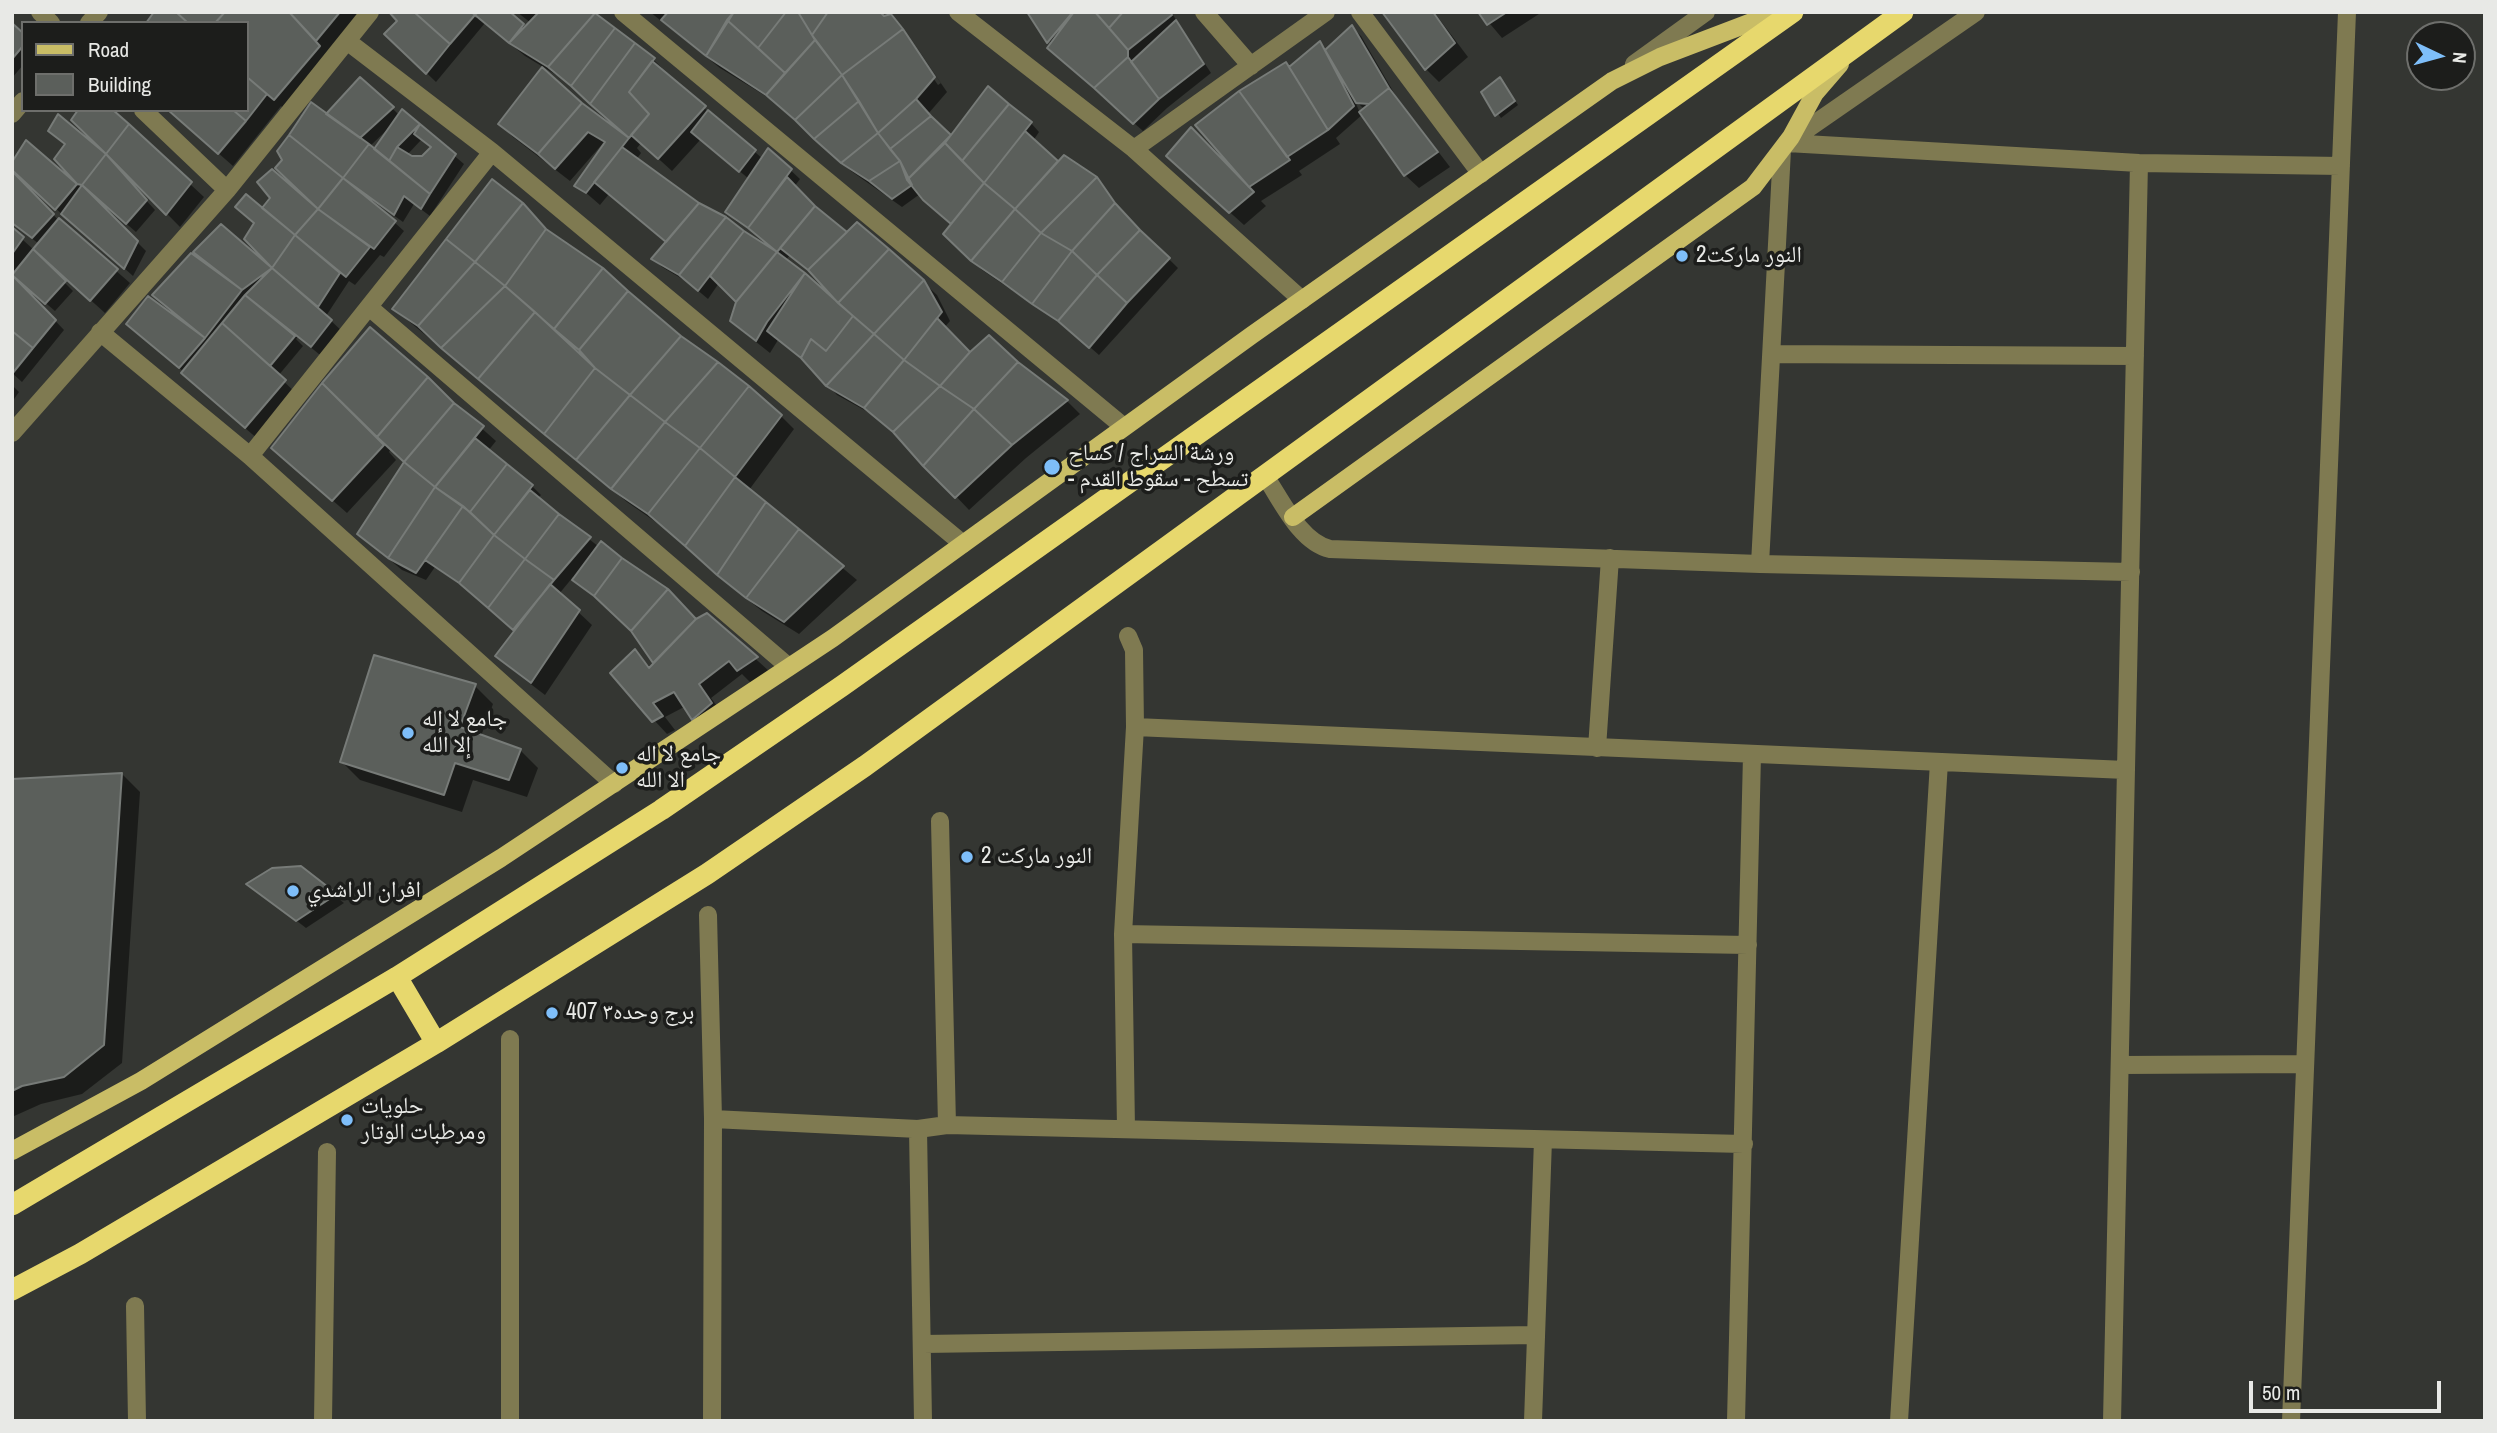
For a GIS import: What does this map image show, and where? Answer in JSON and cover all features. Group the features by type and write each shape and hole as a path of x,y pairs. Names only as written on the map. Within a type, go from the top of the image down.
{"highway":[{"path":"12,1205 397,978 661,810 842,686 1793,12"},
{"path":"12,1290 80,1254 436,1043 707,874 865,766 1903,12"},
{"path":"397,978 436,1043"}],"main road":[{"path":"12,1151 141,1081 501,858 789,667 1612,81 1660,57 1778,12"},
{"path":"1293,517 1753,187 1784,146 1815,93 1839,65 1878,30"}],"street":[{"path":"12,433 227,190 370,12"},
{"path":"623,12 1124,428"},
{"path":"958,12 1134,149 1302,300"},
{"path":"1204,12 1251,66"},
{"path":"1134,149 1326,12"},
{"path":"1360,12 1480,174"},
{"path":"1612,81 1706,12"},
{"path":"1784,146 1976,12"},
{"path":"2291,1421 2347,12"},
{"path":"347,41 492,152 963,544"},
{"path":"145,112 227,190"},
{"path":"1784,146 2139,163 2341,166"},
{"path":"1760,564 1784,146"},
{"path":"250,456 492,152"},
{"path":"2112,1421 2139,163"},
{"path":"369,307 789,667"},
{"path":"100,332 250,456 614,784"},
{"path":"1772,354 2135,356"},
{"path":"1265,476 1305,536 1330,549 1760,564 2131,572"},
{"path":"1597,748 1609,558"},
{"path":"1126,1129 1123,934 1135,727 1134,650 1128,636"},
{"path":"1135,727 2126,770"},
{"path":"1736,1421 1752,755"},
{"path":"1899,1421 1939,762"},
{"path":"940,821 947,1125"},
{"path":"708,915 713,1119 712,1421"},
{"path":"1123,934 1748,945"},
{"path":"510,1039 510,1421"},
{"path":"2120,1065 2305,1064"},
{"path":"713,1119 918,1129 947,1125 1744,1144"},
{"path":"918,1129 923,1421"},
{"path":"1533,1421 1543,1140"},
{"path":"323,1421 327,1152"},
{"path":"135,1306 137,1421"},
{"path":"923,1344 1536,1335"}],"building":[{"path":"154,12 176,12 186,21 147,21"},
{"path":"176,12 225,12 217,21 186,21"},
{"path":"225,12 289,12 320,46 274,100 248,78 248,21 217,21"},
{"path":"289,12 340,12 316,41"},
{"path":"389,12 414,12 450,44 426,74 384,34 397,21"},
{"path":"414,12 471,12 475,15 450,44"},
{"path":"478,12 510,12 524,24 509,43 475,15"},
{"path":"539,12 595,13 548,67 509,43"},
{"path":"668,12 734,12 706,56 661,20"},
{"path":"734,12 786,12 758,48 727,20"},
{"path":"786,12 798,12 815,40 785,73 758,48"},
{"path":"798,12 828,12 812,35"},
{"path":"828,12 880,12 884,16 891,14 903,29 842,75 812,35"},
{"path":"1027,12 1073,12 1047,43"},
{"path":"1074,12 1095,12 1128,50 1128,57 1094,88 1047,48"},
{"path":"1095,12 1123,12 1109,28"},
{"path":"1123,12 1171,12 1172,15 1128,50 1109,28"},
{"path":"1382,12 1433,12 1455,43 1425,70"},
{"path":"1478,12 1507,12 1487,25"},
{"path":"595,13 615,28 571,86 548,67"},
{"path":"727,20 785,73 766,95 706,56"},
{"path":"1176,20 1204,64 1159,99 1131,62"},
{"path":"12,23 21,31 21,48 12,59"},
{"path":"1352,25 1389,88 1369,104 1356,103 1325,50"},
{"path":"615,28 635,43 590,104 571,86"},
{"path":"903,29 935,77 916,99 878,133 842,75"},
{"path":"815,40 842,75 795,120 766,95"},
{"path":"1320,41 1354,106 1328,130 1289,67"},
{"path":"635,43 655,58 629,92 649,114 629,138 590,104"},
{"path":"1128,57 1159,99 1133,124 1094,88"},
{"path":"652,61 706,106 658,159 631,135 649,114 629,92"},
{"path":"1286,62 1328,130 1287,157 1239,91"},
{"path":"542,67 582,103 538,154 498,124"},
{"path":"842,75 859,101 814,139 795,120"},
{"path":"360,77 394,107 360,138 326,114"},
{"path":"1500,77 1515,101 1495,116 1481,92"},
{"path":"248,78 267,94 246,121 235,112 248,112"},
{"path":"988,86 1009,104 962,161 945,143"},
{"path":"1389,88 1438,152 1404,176 1359,112"},
{"path":"1239,91 1290,160 1249,187 1195,125"},
{"path":"916,99 931,116 890,149 878,133"},
{"path":"859,101 878,133 841,163 814,139"},
{"path":"311,102 369,144 343,178 289,135"},
{"path":"582,103 629,138 586,193 574,186 605,142 588,132 555,169 538,154"},
{"path":"1009,104 1032,122 984,183 962,161"},
{"path":"402,109 420,124 397,147 389,161 374,149"},
{"path":"708,110 756,150 739,172 691,132"},
{"path":"77,112 115,112 129,124 106,154 71,120"},
{"path":"170,112 235,112 246,121 218,154"},
{"path":"58,114 106,154 82,185 77,184 54,159 65,144 48,131"},
{"path":"931,116 951,135 907,180 900,161 890,149"},
{"path":"129,124 192,182 166,215 106,154"},
{"path":"420,124 456,154 430,194 389,161 397,147 412,156 422,156 431,147 414,134"},
{"path":"1191,127 1254,192 1229,213 1166,156"},
{"path":"1025,131 1058,161 1015,209 984,183"},
{"path":"878,133 900,161 869,181 841,163"},
{"path":"289,135 343,178 318,209 275,168 282,160 277,151"},
{"path":"26,140 77,184 55,210 12,170 12,162"},
{"path":"945,143 984,183 951,224 923,200 907,180"},
{"path":"369,144 430,194 421,209 404,196 394,215 343,178"},
{"path":"622,147 699,203 666,242 594,182"},
{"path":"768,148 792,169 748,228 725,212"},
{"path":"106,154 147,200 126,224 82,185"},
{"path":"1064,155 1097,177 1041,233 1015,209"},
{"path":"900,161 912,185 892,199 869,181"},
{"path":"272,169 318,209 295,235 262,208 270,198 257,182"},
{"path":"12,171 54,214 32,238 12,223"},
{"path":"787,177 815,206 777,252 748,228"},
{"path":"1097,177 1115,203 1072,251 1041,233"},
{"path":"343,178 396,221 374,249 318,209"},
{"path":"492,179 523,203 475,262 446,239"},
{"path":"984,183 1015,209 971,261 943,234"},
{"path":"82,185 138,241 124,269 61,214"},
{"path":"246,194 295,235 272,268 244,239 254,223 235,207"},
{"path":"523,203 546,229 505,286 475,262"},
{"path":"699,203 726,217 679,275 651,259"},
{"path":"1115,203 1140,230 1097,275 1072,251"},
{"path":"815,206 847,232 808,270 780,248"},
{"path":"318,209 370,247 346,277 295,235"},
{"path":"1015,209 1041,233 1002,282 971,261"},
{"path":"726,217 744,231 698,291 679,275"},
{"path":"59,218 118,269 90,301 33,249"},
{"path":"857,222 889,249 838,303 808,270"},
{"path":"221,224 272,268 242,290 193,252"},
{"path":"12,227 24,237 12,254"},
{"path":"546,229 603,268 554,329 505,286"},
{"path":"1140,230 1170,258 1127,303 1097,275"},
{"path":"744,231 777,252 736,302 710,276"},
{"path":"1041,233 1072,251 1032,304 1002,282"},
{"path":"295,235 340,273 318,307 272,268"},
{"path":"446,239 475,262 418,326 392,309"},
{"path":"33,249 66,281 45,304 12,275"},
{"path":"889,249 924,280 874,334 838,303"},
{"path":"1072,251 1097,275 1058,321 1032,304"},
{"path":"777,252 805,273 767,322 756,341 730,321 736,302"},
{"path":"191,253 242,290 205,338 152,295"},
{"path":"475,262 505,286 441,348 418,326"},
{"path":"272,268 332,320 311,347 245,295"},
{"path":"603,268 628,291 579,350 554,329"},
{"path":"805,273 853,316 826,351 811,339 801,358 767,331"},
{"path":"12,275 56,320 33,348 12,331"},
{"path":"1097,275 1127,303 1089,348 1058,321"},
{"path":"924,280 942,312 904,360 874,334"},
{"path":"505,286 535,312 478,379 441,348"},
{"path":"628,291 681,336 630,395 595,368 579,350"},
{"path":"245,295 295,336 270,366 222,323"},
{"path":"148,296 205,338 179,368 126,324"},
{"path":"535,312 595,368 544,434 478,379"},
{"path":"853,316 874,334 826,386 801,358 811,339 826,351"},
{"path":"937,318 970,352 940,386 904,360"},
{"path":"222,323 286,380 245,428 181,373"},
{"path":"370,327 428,377 377,437 322,383"},
{"path":"12,331 33,348 12,374"},
{"path":"874,334 904,360 864,408 826,386"},
{"path":"989,335 1018,362 974,409 940,386"},
{"path":"681,336 718,362 665,422 630,395"},
{"path":"904,360 940,386 893,432 864,408"},
{"path":"718,362 749,386 700,448 665,422"},
{"path":"1018,362 1068,400 1012,445 974,409"},
{"path":"595,368 630,395 576,460 544,434"},
{"path":"428,377 454,403 404,462 377,437"},
{"path":"322,383 384,445 332,501 271,448"},
{"path":"749,386 782,415 735,477 700,448"},
{"path":"940,386 974,409 923,466 893,432"},
{"path":"630,395 665,422 611,489 576,460"},
{"path":"454,403 484,426 435,487 404,462"},
{"path":"974,409 1012,445 955,498 923,466"},
{"path":"665,422 700,448 648,514 611,489"},
{"path":"475,438 507,464 470,512 435,487"},
{"path":"700,448 735,477 685,546 648,514"},
{"path":"404,462 435,487 388,558 357,534"},
{"path":"507,464 533,485 494,535 470,512"},
{"path":"735,477 766,502 717,575 685,546"},
{"path":"435,487 463,506 416,573 388,558"},
{"path":"530,490 559,514 525,559 494,535"},
{"path":"766,502 799,529 746,598 717,575"},
{"path":"463,506 494,535 459,583 425,560"},
{"path":"559,514 591,537 554,580 525,559"},
{"path":"799,529 844,566 784,622 746,598"},
{"path":"494,535 525,559 488,608 459,583"},
{"path":"601,541 622,558 594,596 572,580"},
{"path":"622,558 668,589 631,631 594,596"},
{"path":"525,559 554,580 513,630 488,608"},
{"path":"550,584 580,610 531,683 495,656"},
{"path":"668,589 696,619 653,663 631,631"},
{"path":"707,613 758,657 737,671 729,661 699,684 712,703 692,720 674,692 653,703 663,716 652,722 610,673 635,649 649,668 696,619"},
{"path":"374,655 476,684 460,727 521,749 509,780 455,763 444,795 340,762"},
{"path":"122,773 104,1045 64,1077 22,1086 12,1091 12,779"},
{"path":"301,866 337,894 296,921 246,884 272,868"}],"place":[{"name":"النور ماركت2","path":"1682,256"},
{"name":"ورشة السراج / كساح - تسطح - سقوط القدم","path":"1052,467"},
{"name":"جامع لا إله إلا الله","path":"408,733"},
{"name":"جامع لا اله الا الله","path":"622,768"},
{"name":"النور ماركت 2","path":"967,857"},
{"name":"افران الراشدي","path":"293,891"},
{"name":"برج وحده٣ 407","path":"552,1013"},
{"name":"حلويات ومرطبات الوتار","path":"347,1120"}]}
